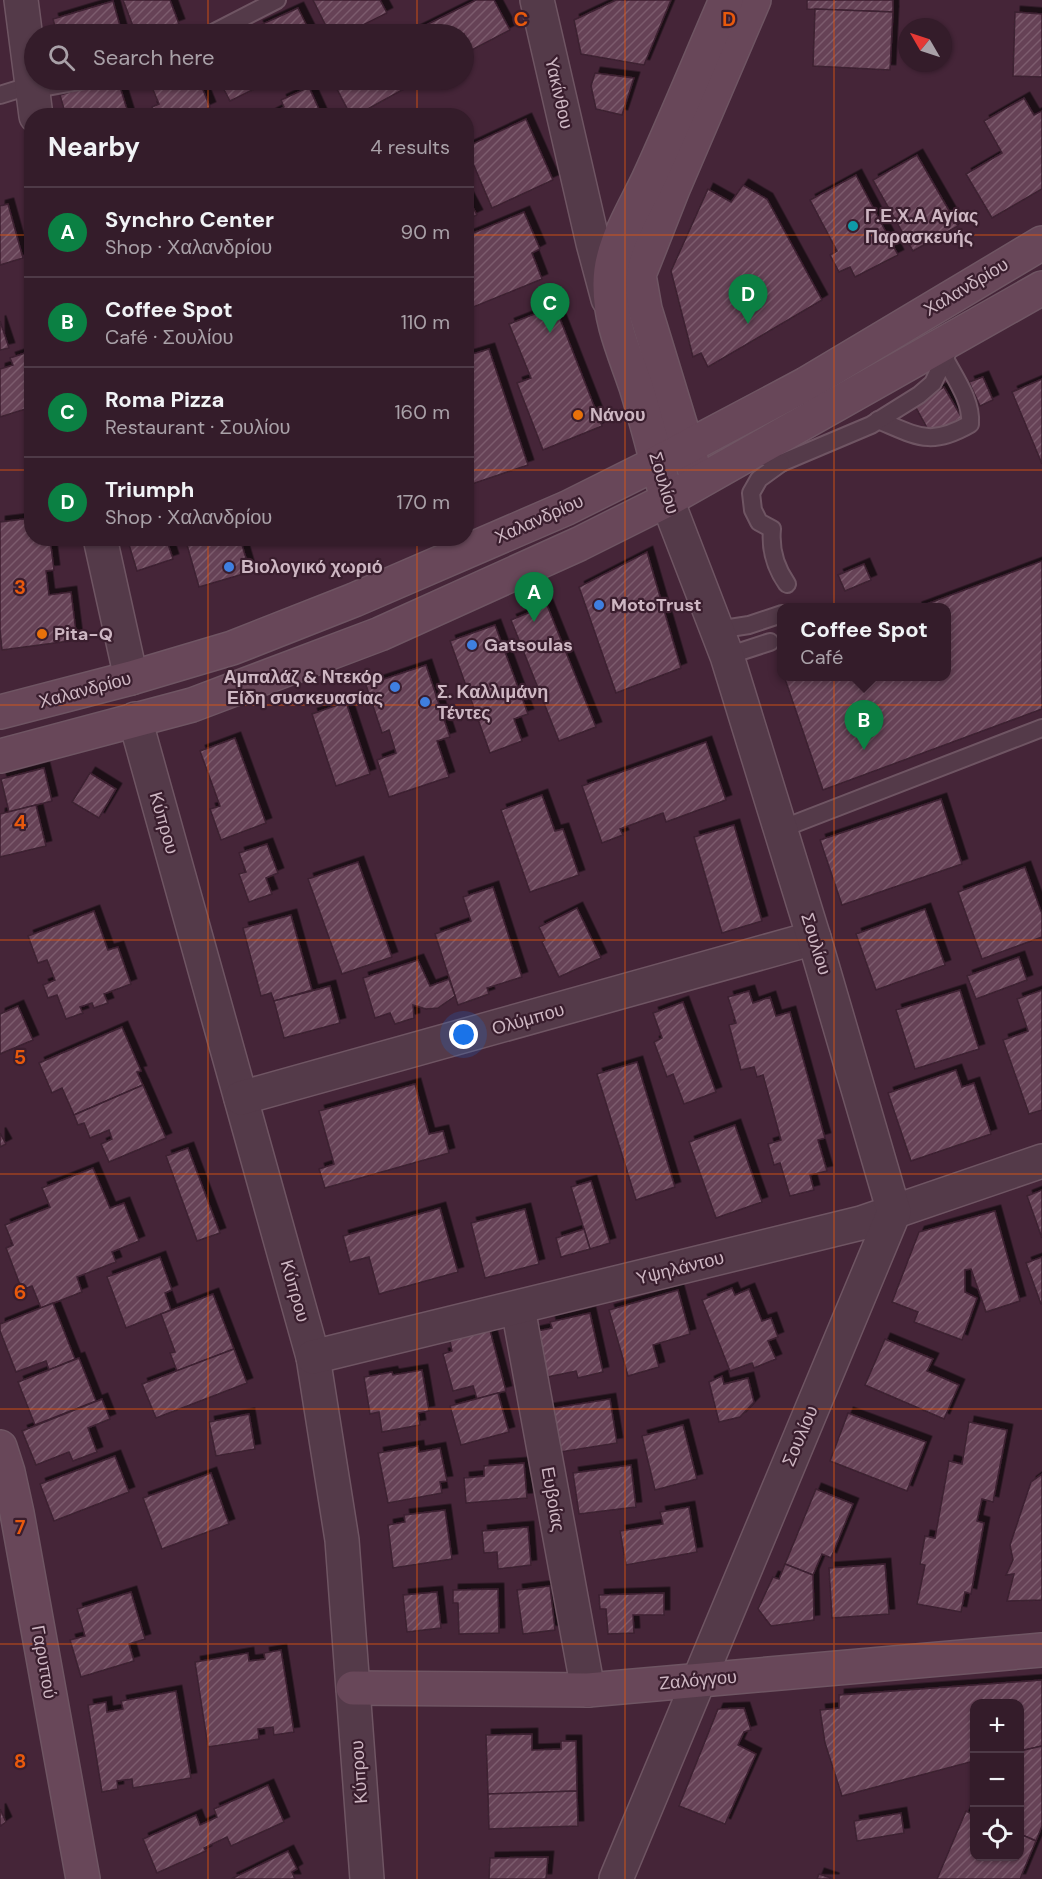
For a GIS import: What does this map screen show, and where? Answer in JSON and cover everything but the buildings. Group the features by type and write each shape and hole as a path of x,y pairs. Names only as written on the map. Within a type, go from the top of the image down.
{"main road":[{"name":"Σουλίου","path":"667,500 640,400 623,353 612,312 610,289 612,262 630,213 647,181 726,0"},
{"name":"Σουλίου","path":"699,482 686,447 645,309 639,275 672,189 754,0"},
{"name":"Χαλανδρίου","path":"0,712 131,678 232,648 354,600 567,508 806,384 1042,243"},
{"name":"Χαλανδρίου","path":"0,756 192,705 381,634 588,540 699,482 767,457 950,347 1042,288"},
{"name":"Γαρυττού","path":"0,1447 17,1513 83,1879"},
{"name":"Ζαλόγγου","path":"352,1688 588,1690 1042,1650"}],"street":[{"path":"21,0 24,24"},
{"name":"Υακίνθου","path":"537,0 593,243 612,312"},
{"path":"581,185 590,199 607,209 630,213 672,189"},
{"name":"Σουλίου","path":"616,1879 894,1212 814,938 722,643 667,500"},
{"path":"102,546 131,678"},
{"name":"Κύπρου","path":"135,719 313,1357 342,1539 367,1879"},
{"name":"Ολύμπου","path":"241,1098 814,938"},
{"name":"Υψηλάντου","path":"313,1357 861,1223 1042,1161"},
{"name":"Ευβοίας","path":"518,1308 588,1690"}],"lane":[{"path":"230,24 277,0"},
{"path":"0,95 34,100"},
{"path":"878,420 919,436 934,438 954,433 970,424 971,413 950,347"},
{"path":"787,584 777,570 770,543 772,529 759,522 753,510 751,494 767,457 878,420 919,395 933,383 950,347"},
{"path":"722,643 749,625 777,616"},
{"path":"722,643 770,642"},
{"path":"781,829 1042,728"}],"place":[{"name":"Γ.Ε.Χ.Α Αγίας Παρασκευής","path":"853,226"},
{"name":"Triumph","path":"748,324"},
{"name":"Roma Pizza","path":"550,333"},
{"name":"Νάνου","path":"578,415"},
{"name":"Βιολογικό χωριό","path":"229,567"},
{"name":"MotoTrust","path":"599,605"},
{"name":"Synchro Center","path":"534,622"},
{"name":"Pita-Q","path":"42,634"},
{"name":"Gatsoulas","path":"472,645"},
{"name":"Αμπαλάζ & Ντεκόρ Είδη συσκευασίας","path":"395,687"},
{"name":"Σ. Καλλιμάνη Τέντες","path":"425,702"},
{"name":"Coffee Spot","path":"864,750"}]}
